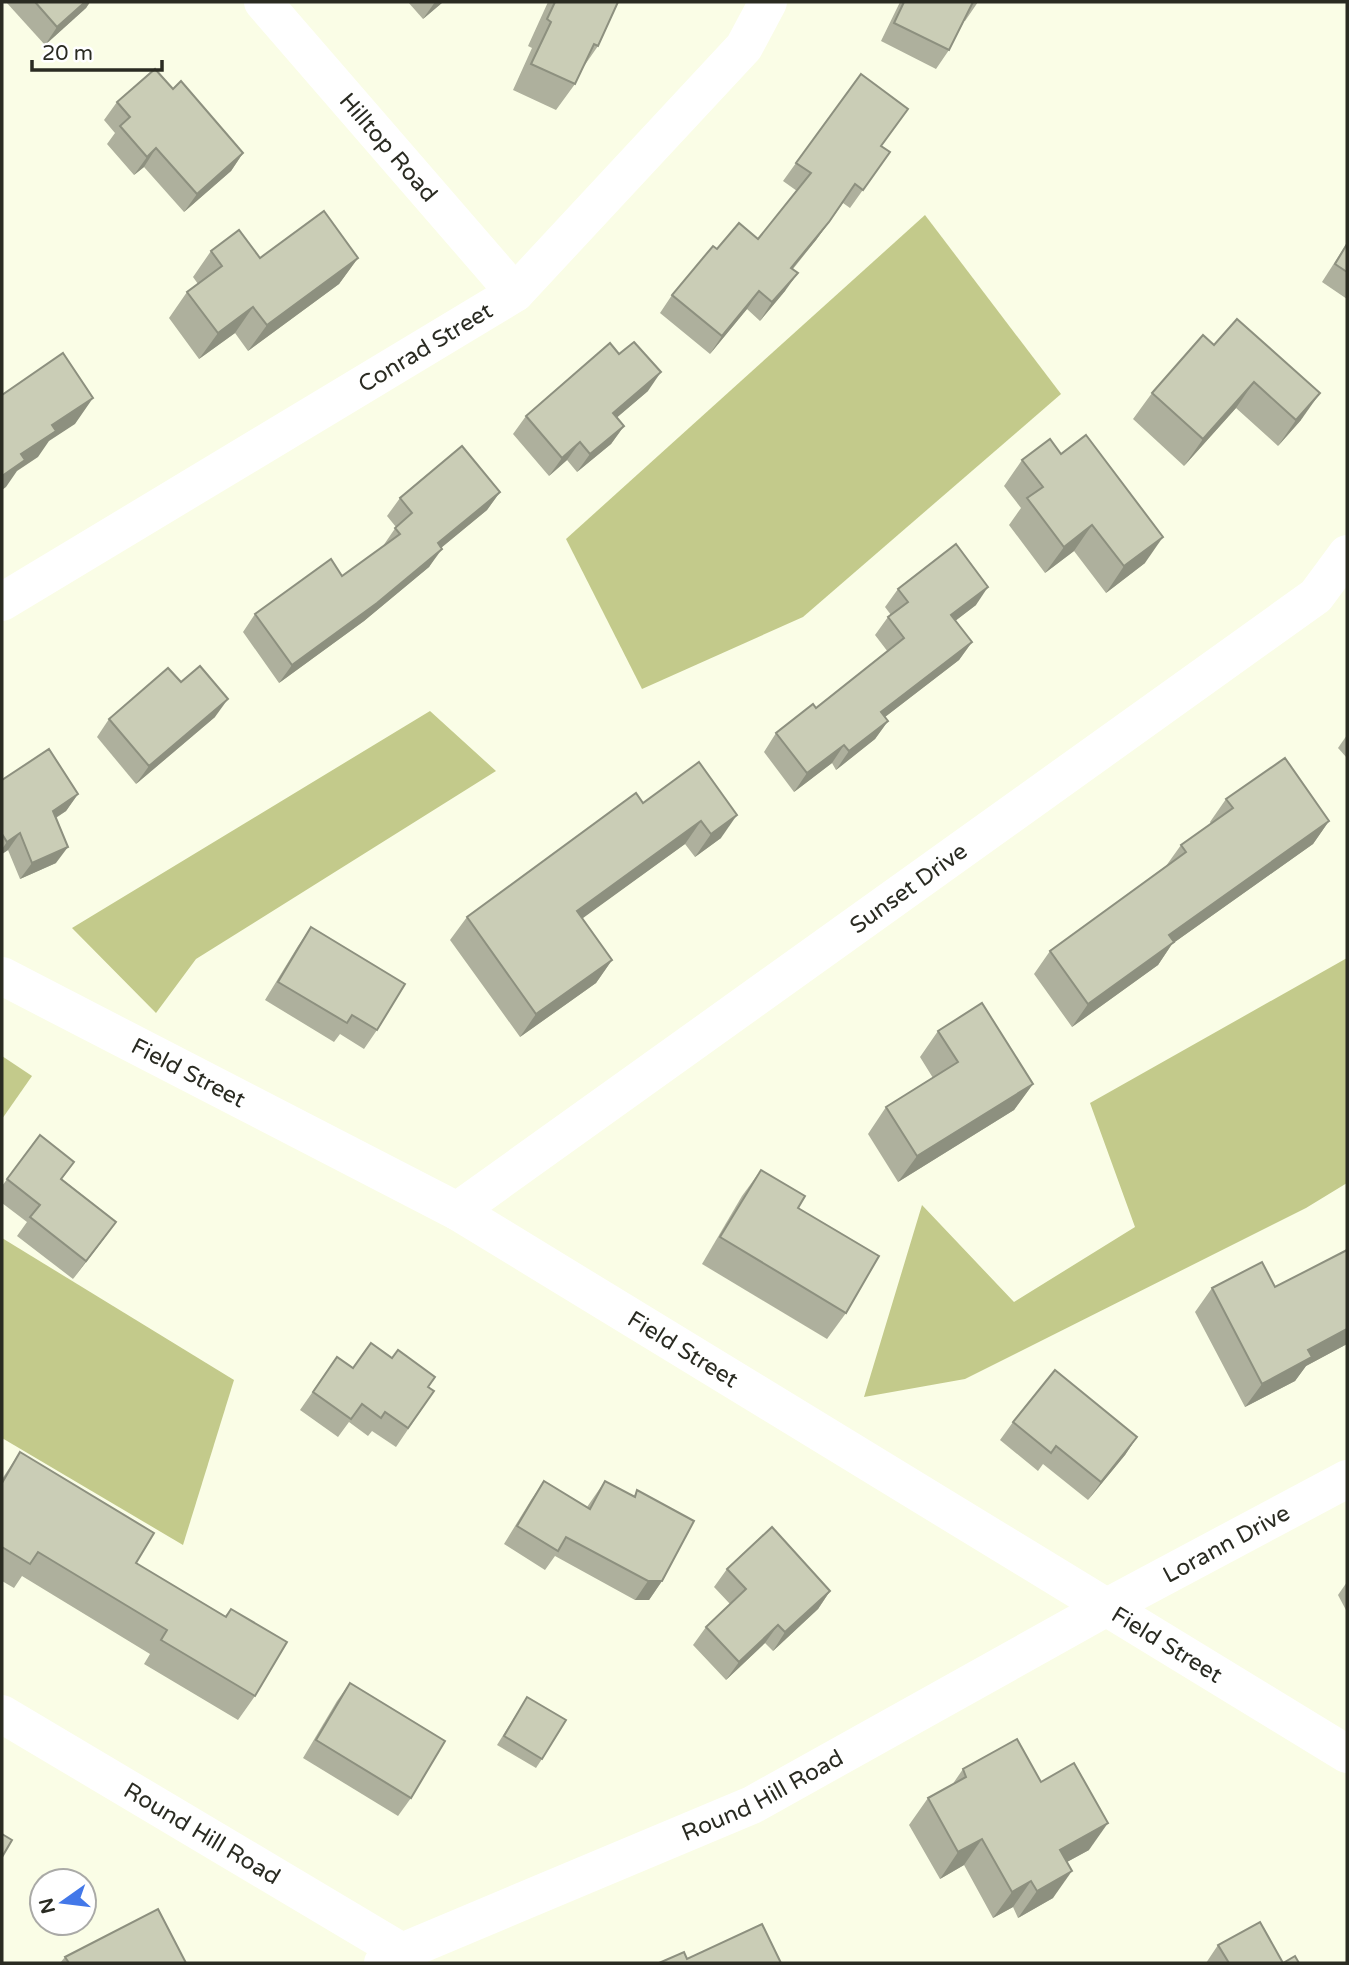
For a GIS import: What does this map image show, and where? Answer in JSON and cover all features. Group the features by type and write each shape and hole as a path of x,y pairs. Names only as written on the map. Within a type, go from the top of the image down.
{"street":[{"name":"Hilltop Road","path":"263,2 515,293"},
{"name":"Conrad Street","path":"2,602 515,293 744,47 768,2"},
{"name":"Sunset Drive","path":"457,1211 1316,596 1347,554"},
{"name":"Field Street","path":"2,976 457,1211 1347,1754"},
{"name":"Lorann Drive","path":"1107,1607 1347,1479"},
{"name":"Round Hill Road","path":"2,1714 393,1958 752,1805 1107,1607"}],"green space":[{"path":"925,215 1061,394 803,617 642,689 566,539"},
{"path":"430,711 496,771 196,959 156,1013 72,928"},
{"path":"1347,958 1347,1183 1306,1208 965,1379 864,1397 922,1205 1014,1302 1135,1227 1090,1103"},
{"path":"2,1056 32,1076 2,1119"},
{"path":"2,1238 234,1380 183,1545 2,1438"}],"building":[{"path":"35,2 85,2 57,27"},
{"path":"555,2 618,2 598,46 594,44 575,84 531,64 551,22 547,19"},
{"path":"904,2 973,2 949,50 894,23"},
{"path":"155,69 173,89 181,81 243,153 197,194 156,148 147,157 120,126 130,117 117,102"},
{"path":"861,74 908,109 881,146 890,152 863,190 855,184 829,222 791,268 798,273 772,302 759,291 722,336 672,295 713,246 717,249 739,223 758,239 811,173 796,163"},
{"path":"324,211 358,258 267,325 253,307 218,333 187,292 222,266 211,251 239,230 260,258"},
{"path":"1347,244 1347,272 1335,264"},
{"path":"1237,319 1320,393 1296,420 1254,382 1203,439 1152,393 1203,335 1214,345"},
{"path":"634,342 661,372 613,413 624,426 590,454 580,442 562,458 526,416 610,343 619,354"},
{"path":"63,353 93,398 52,425 56,431 21,454 25,460 2,476 2,395"},
{"path":"1086,435 1163,537 1124,566 1092,525 1064,547 1027,498 1043,487 1022,460 1050,439 1061,454"},
{"path":"462,446 500,492 438,543 442,549 377,603 292,665 255,614 331,559 342,576 400,534 395,528 412,513 400,498"},
{"path":"956,544 988,587 951,615 972,642 881,712 888,721 849,751 844,745 807,773 776,733 813,704 816,708 904,638 888,617 908,602 898,589"},
{"path":"200,666 228,699 149,766 109,719 168,668 181,682"},
{"path":"49,749 78,794 53,811 68,847 32,863 20,833 7,842 2,834 2,780"},
{"path":"1285,758 1329,821 1169,935 1174,942 1088,1004 1050,951 1186,852 1181,845 1233,808 1226,799"},
{"path":"699,762 737,815 711,834 701,821 577,911 612,960 536,1014 467,917 636,793 643,803"},
{"path":"311,927 405,984 377,1030 352,1015 347,1023 278,982"},
{"path":"982,1003 1033,1084 917,1156 886,1107 958,1062 938,1031"},
{"path":"40,1135 74,1162 61,1179 116,1222 86,1261 30,1217 40,1205 7,1179"},
{"path":"761,1170 805,1196 798,1208 879,1256 846,1313 720,1237"},
{"path":"1347,1250 1347,1329 1308,1350 1312,1357 1262,1384 1212,1288 1262,1262 1275,1287"},
{"path":"371,1343 392,1358 398,1350 435,1377 428,1387 434,1391 408,1428 385,1412 381,1418 362,1404 351,1419 313,1392 337,1357 353,1368"},
{"path":"1055,1370 1137,1437 1101,1482 1056,1446 1051,1453 1013,1422"},
{"path":"20,1452 154,1533 136,1563 226,1617 231,1609 287,1642 255,1696 161,1640 167,1630 38,1552 30,1564 2,1547 2,1483"},
{"path":"544,1481 590,1509 605,1481 635,1497 637,1490 694,1521 662,1581 648,1581 566,1537 558,1551 517,1526"},
{"path":"772,1527 830,1591 785,1632 778,1625 739,1662 706,1627 746,1589 727,1569"},
{"path":"350,1683 445,1741 411,1798 316,1740"},
{"path":"527,1697 566,1720 542,1759 504,1736"},
{"path":"1017,1739 1041,1782 1074,1763 1108,1823 1060,1850 1072,1871 1037,1891 1031,1881 1012,1892 982,1839 958,1852 928,1798 966,1777 963,1769"},
{"path":"2,1834 12,1840 2,1857"},
{"path":"158,1909 186,1963 69,1963 65,1957"},
{"path":"1260,1922 1283,1963 1229,1963 1218,1945"},
{"path":"762,1924 781,1963 659,1963 684,1952 687,1959"},
{"path":"1295,1956 1299,1963 1283,1963"}]}
